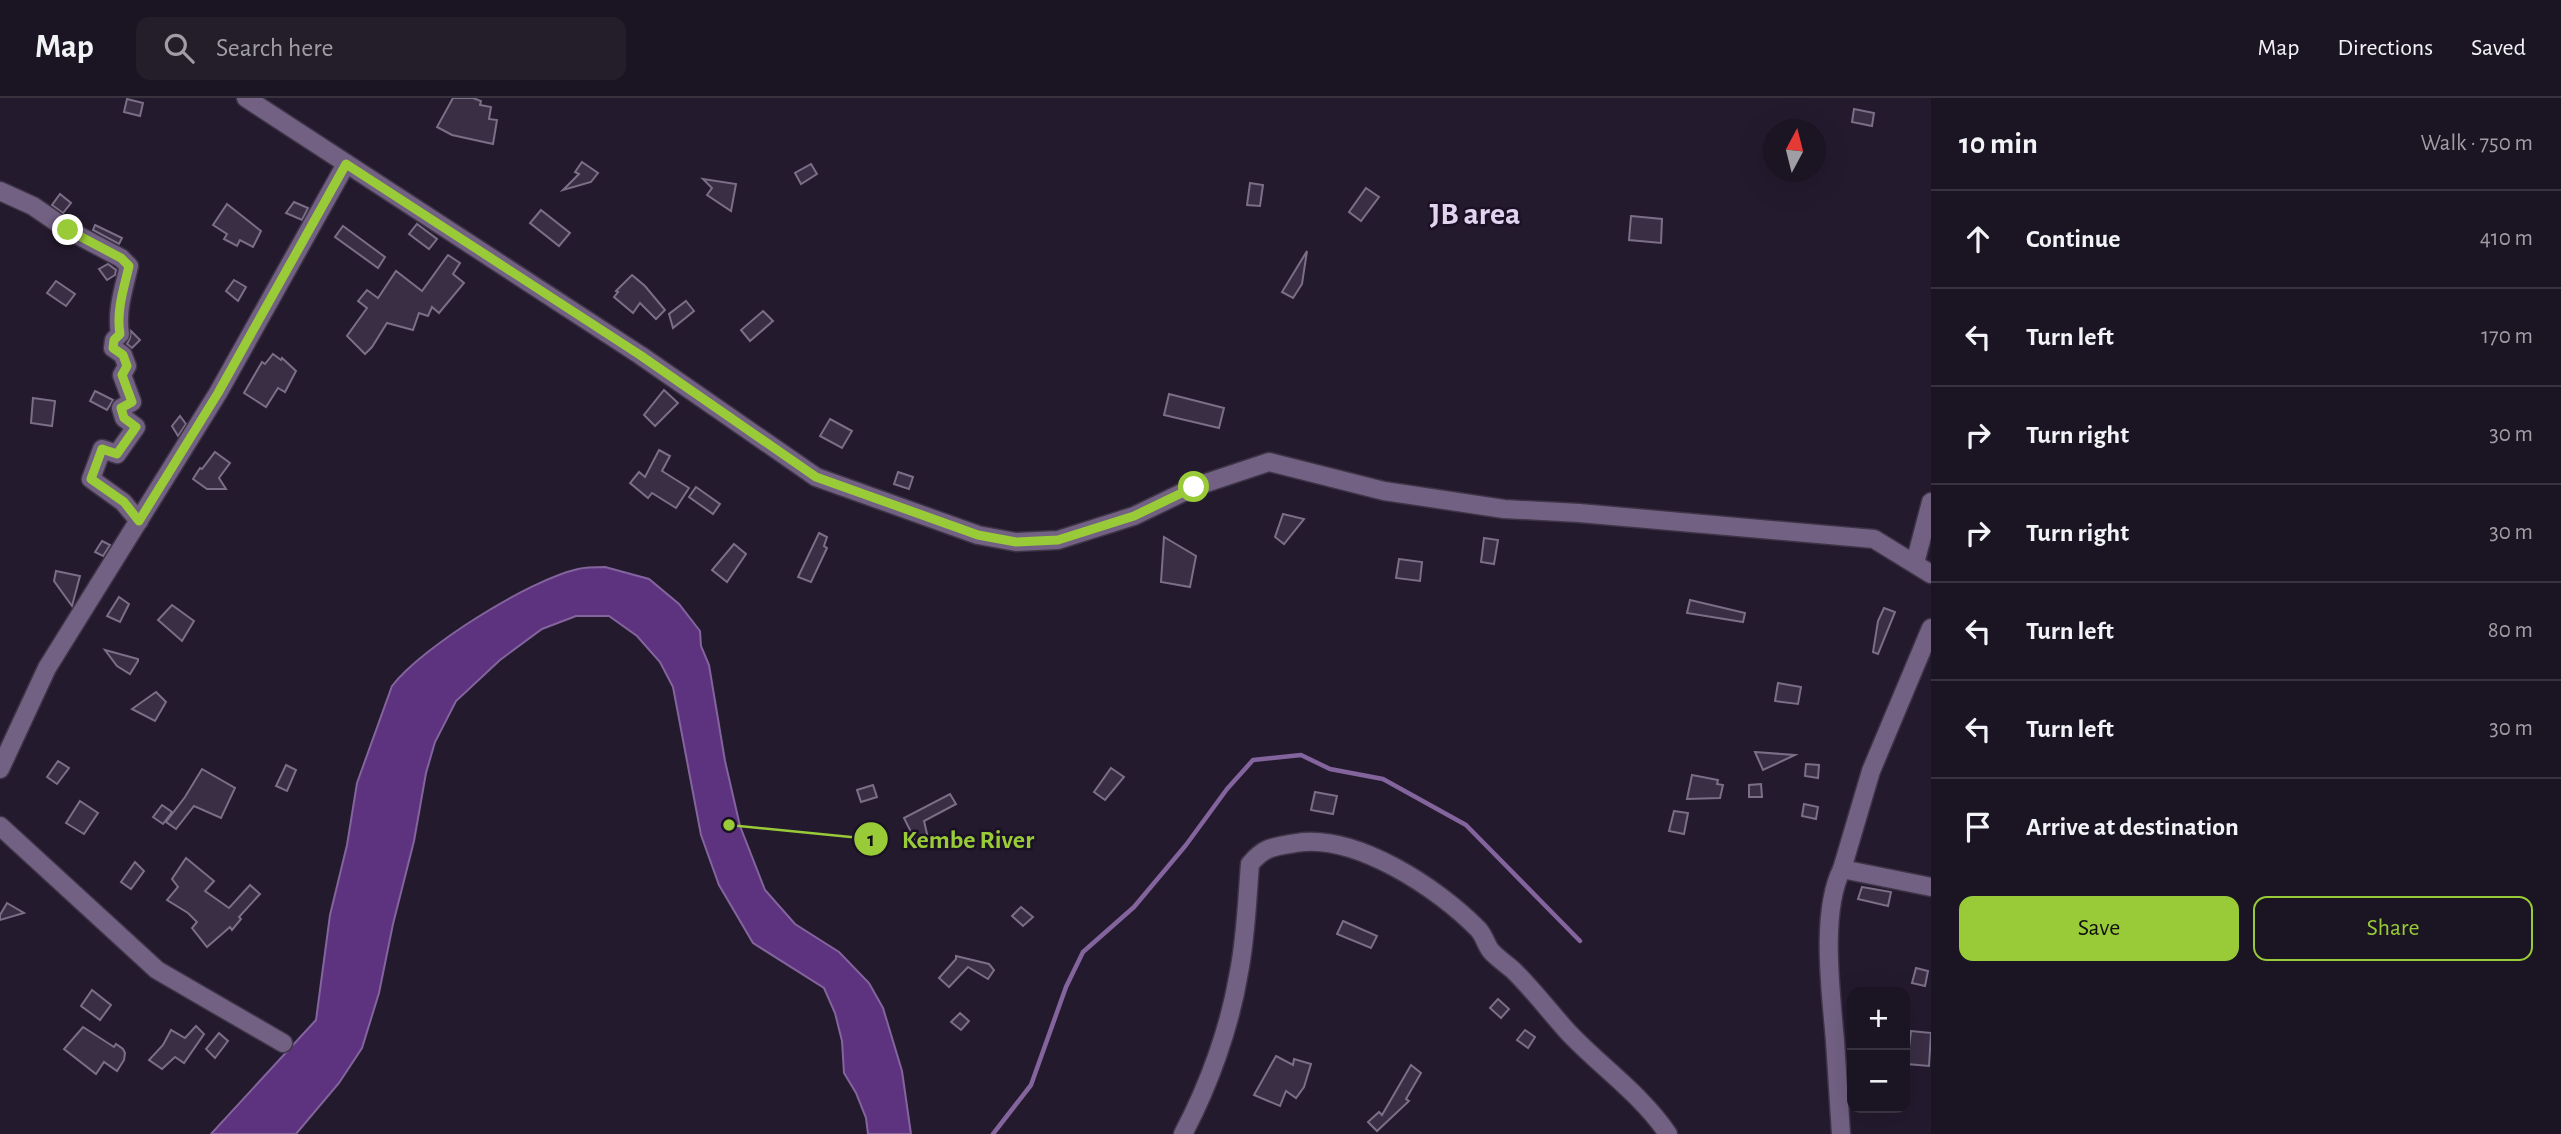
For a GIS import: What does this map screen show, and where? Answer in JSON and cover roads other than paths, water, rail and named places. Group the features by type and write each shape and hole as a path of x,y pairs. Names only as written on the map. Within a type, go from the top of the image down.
{"street":[{"path":"246,98 640,355 816,477 978,535 1016,542 1058,540 1134,516 1194,487 1269,462 1384,491 1504,509 1874,539 1931,574"},
{"path":"0,769 47,668 218,393 346,164"},
{"path":"0,191 33,206 68,230 121,258 129,266 120,303 120,334 114,340 113,348 123,355 127,366 122,375 132,402 121,408 124,418 136,427 117,454 102,449 91,479 124,502 139,521"},
{"path":"1915,564 1931,502"},
{"path":"1841,1134 1830,987 1829,929 1836,882 1871,771 1931,628"},
{"path":"0,826 157,970 283,1042"},
{"path":"1183,1134 1209,1077 1229,1016 1240,971 1250,864 1261,852 1313,840 1346,847 1381,860 1411,876 1458,912 1479,930 1491,951 1516,973 1569,1033 1656,1115 1668,1134"},
{"path":"1842,869 1931,887"}],"waterway":[{"path":"993,1134 1031,1085 1066,987 1083,952 1134,907 1253,760 1301,755 1330,769 1383,779 1466,825 1580,941"}],"place":[{"name":"Kembe River","path":"729,825"}],"district":[{"name":"JB area","path":"1475,214"}]}
